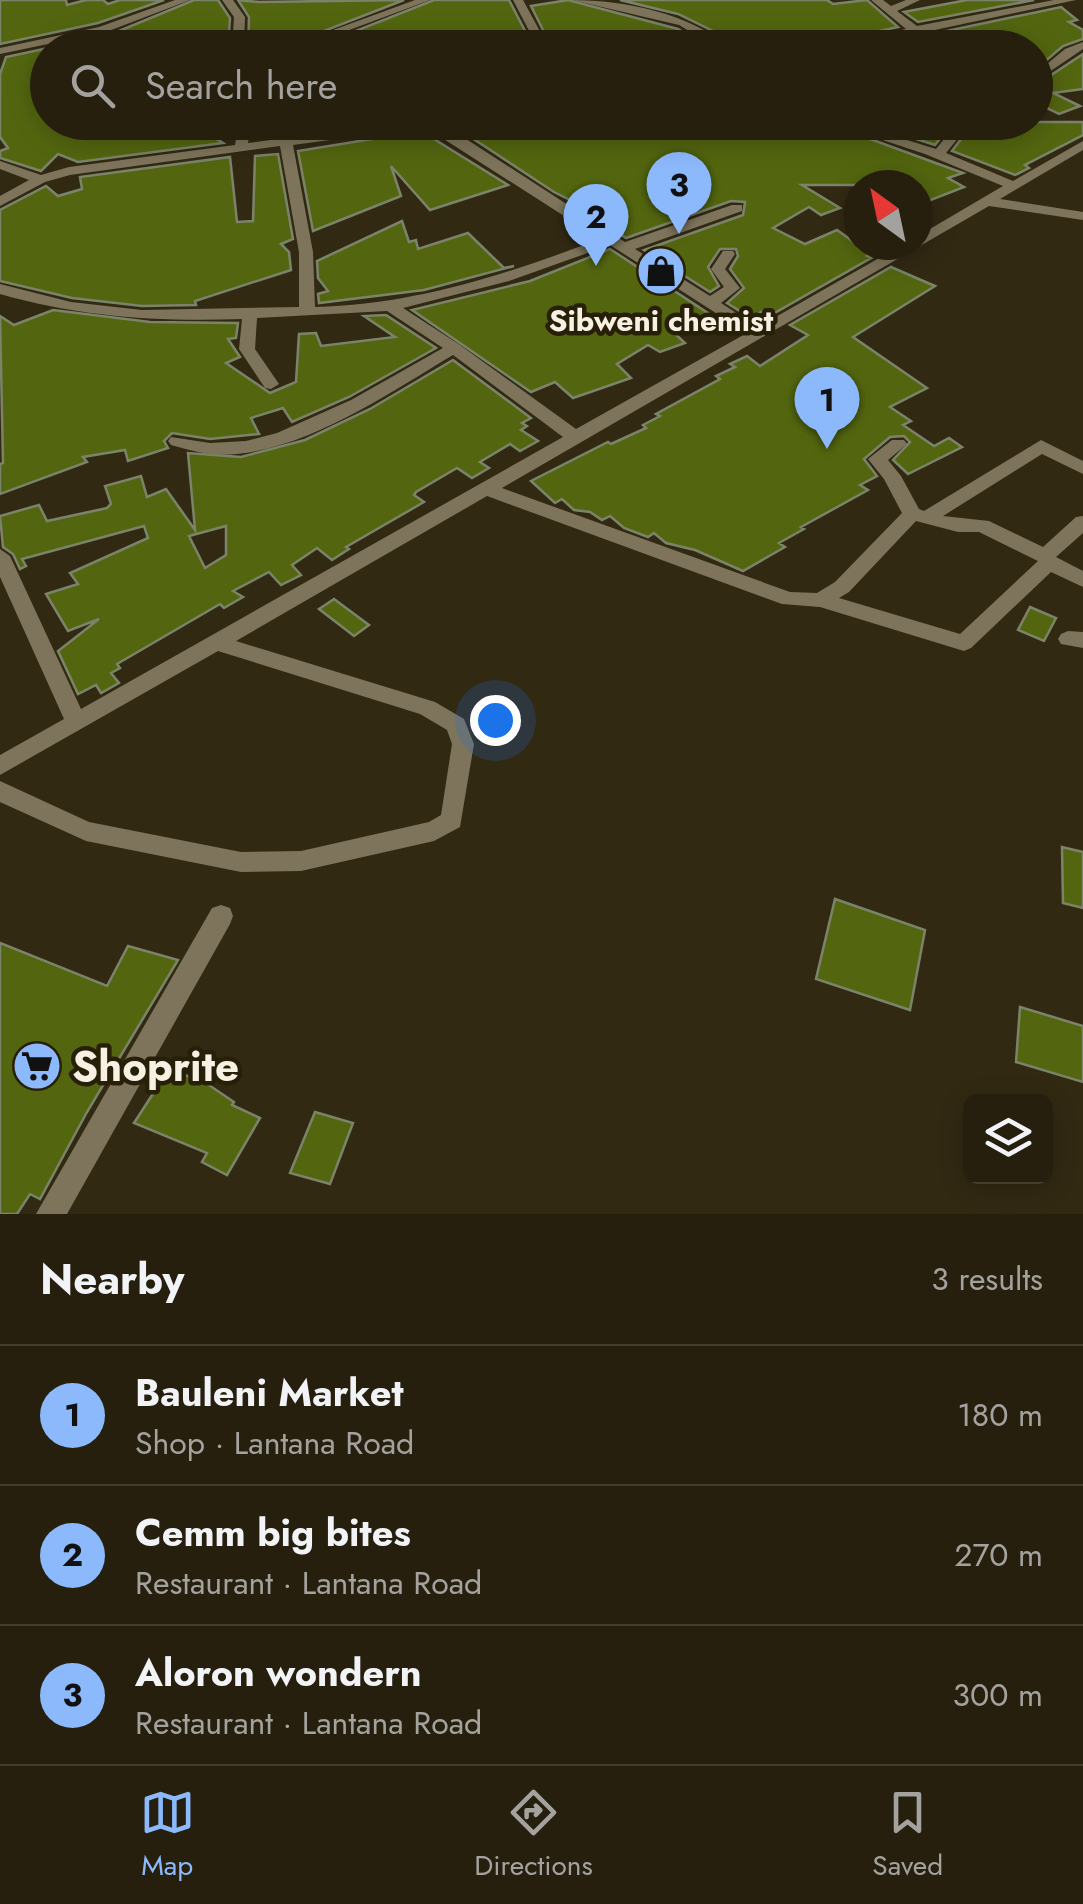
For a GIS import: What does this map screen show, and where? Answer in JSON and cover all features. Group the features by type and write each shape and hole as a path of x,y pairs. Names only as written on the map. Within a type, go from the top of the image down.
{"street":[{"path":"102,30 185,0"},
{"path":"227,0 240,17 239,30"},
{"path":"340,30 425,0"},
{"path":"518,0 534,30"},
{"path":"577,0 704,30"},
{"path":"876,0 915,30"},
{"path":"891,10 915,0"},
{"path":"921,30 1071,0"},
{"path":"1053,65 1062,54 1083,44"},
{"path":"0,51 30,45"},
{"path":"241,148 242,140"},
{"path":"0,202 40,179 69,171 301,140"},
{"path":"457,140 758,334"},
{"path":"892,140 938,154 1014,186"},
{"path":"938,154 950,140"},
{"path":"286,142 306,252 307,311"},
{"path":"933,233 1083,145"},
{"path":"0,165 40,179"},
{"path":"984,201 1083,216"},
{"path":"0,288 74,310 250,314 389,306 525,271 736,208"},
{"path":"710,303 732,288 718,269 728,254"},
{"path":"0,766 888,260"},
{"path":"389,306 454,348 575,437"},
{"path":"250,314 246,350 270,384"},
{"path":"177,442 210,450 286,434 336,416 454,348"},
{"path":"898,444 877,459 919,516 958,526 982,526 1083,580"},
{"path":"820,600 842,587 919,516 1041,446 1083,468"},
{"path":"486,488 789,599 820,600 964,643 1083,522"},
{"path":"0,556 5,578 76,723"},
{"path":"0,791 86,831 241,862 301,861 434,830 452,820 462,744 456,725 427,708 220,644"},
{"path":"52,1214 221,916"}],"building":[{"path":"0,0 66,0 67,5 86,0 103,0 108,4 120,0 164,0 98,23 65,30 30,30 30,38 0,44"},
{"path":"194,0 218,0 230,18 229,30 122,30"},
{"path":"238,0 404,0 326,30 249,30 249,17"},
{"path":"434,0 509,0 525,30 358,30"},
{"path":"568,0 680,30 543,30 531,6"},
{"path":"620,0 827,0 833,4 867,0 898,27 711,30 678,14"},
{"path":"967,0 1034,0 918,22 904,12"},
{"path":"1061,7 1077,20 1069,22 1083,30 1083,39 1053,55 1053,30 952,30"},
{"path":"30,52 30,140 223,143 78,162 58,154 41,171 0,158 0,151 8,148 0,137 0,74 6,57"},
{"path":"1083,54 1083,89 1053,93 1053,74"},
{"path":"1053,93 1080,106 1059,114 1053,111"},
{"path":"1053,122 1083,122 1083,135 1025,165 1029,168 1015,175 952,151 960,140 1053,140"},
{"path":"366,140 436,140 508,185 430,210 391,166 401,196 313,231 298,151"},
{"path":"475,140 873,140 963,173 948,178 964,187 933,199 933,170 843,170 843,185 802,185 840,208 821,215 809,207 773,228 805,244 837,230 843,234 843,260 867,260 771,315 763,311 751,318 727,303 744,288 730,269 738,256 736,249 720,249 708,267 719,286 710,292 644,250 743,215 745,202 731,201 626,238 595,218 600,215 554,192"},
{"path":"278,154 293,239 281,244 289,252 291,270 195,301 196,305 142,306 72,298 0,281 0,210 46,186 58,196 82,189 80,177 230,157 237,222 253,221 255,156"},
{"path":"402,221 409,242 416,240 418,249 468,233 504,268 514,266 424,290 319,303 318,294 328,291 318,278 317,261"},
{"path":"610,249 711,315 672,331 685,343 660,352 648,345 617,364 631,378 573,398 555,382 531,392 412,310 530,281"},
{"path":"891,267 935,286 853,337 927,388 890,407 911,421 903,425 934,446 949,438 962,447 908,474 893,460 910,442 904,436 890,437 864,459 877,476 860,485 868,490 801,527 804,529 779,543 785,547 743,571 695,550 666,543 654,533 648,537 624,528 610,516 602,520 590,512 574,510 562,499 555,503 531,481 608,442 646,428 643,425 660,416 656,414 720,379 716,376 735,367 730,364 747,356 760,366 808,335 790,325"},
{"path":"53,310 150,322 238,323 236,338 228,339 240,357 226,363 270,393 296,382 299,334 316,333 321,346 395,337 364,316 386,315 436,348 349,397 292,422 283,408 251,418 259,434 210,439 172,433 164,441 168,448 128,461 125,450 83,457 87,462 0,494 0,316 14,325"},
{"path":"453,360 531,418 522,423 527,426 521,430 538,441 520,451 510,444 480,462 489,468 472,478 457,468 416,492 414,495 424,502 346,547 349,549 332,560 317,548 292,565 301,575 281,585 269,572 233,591 243,597 224,608 220,604 117,664 120,668 111,673 119,683 101,693 96,685 78,694 58,651 99,619 68,631 46,594 78,584 70,573 148,538 144,526 22,559 26,566 20,569 13,554 3,547 0,516 39,505 47,521 107,508 111,504 105,486 141,476 147,497 166,489 195,530 188,453 241,457 305,440 370,409","holes":["226,526 226,555 205,568 189,536"]},
{"path":"334,599 369,625 354,636 319,609"},
{"path":"1030,607 1056,618 1044,641 1018,630"},
{"path":"1062,847 1083,852 1083,908 1063,903"},
{"path":"835,899 925,930 910,1010 816,979"},
{"path":"0,943 107,986 128,946 178,960 40,1199 30,1194 17,1214 0,1214"},
{"path":"1020,1007 1083,1026 1083,1082 1016,1062"},
{"path":"169,1069 206,1083 234,1102 232,1105 260,1118 227,1175 202,1162 207,1153 134,1123"},
{"path":"315,1112 353,1123 330,1184 290,1173"}],"place":[{"name":"Aloron wondern","path":"679,234"},
{"name":"Cemm big bites","path":"596,266"},
{"name":"Sibweni chemist","path":"661,271"},
{"name":"Bauleni Market","path":"827,449"},
{"name":"Shoprite","path":"37,1066"}]}
